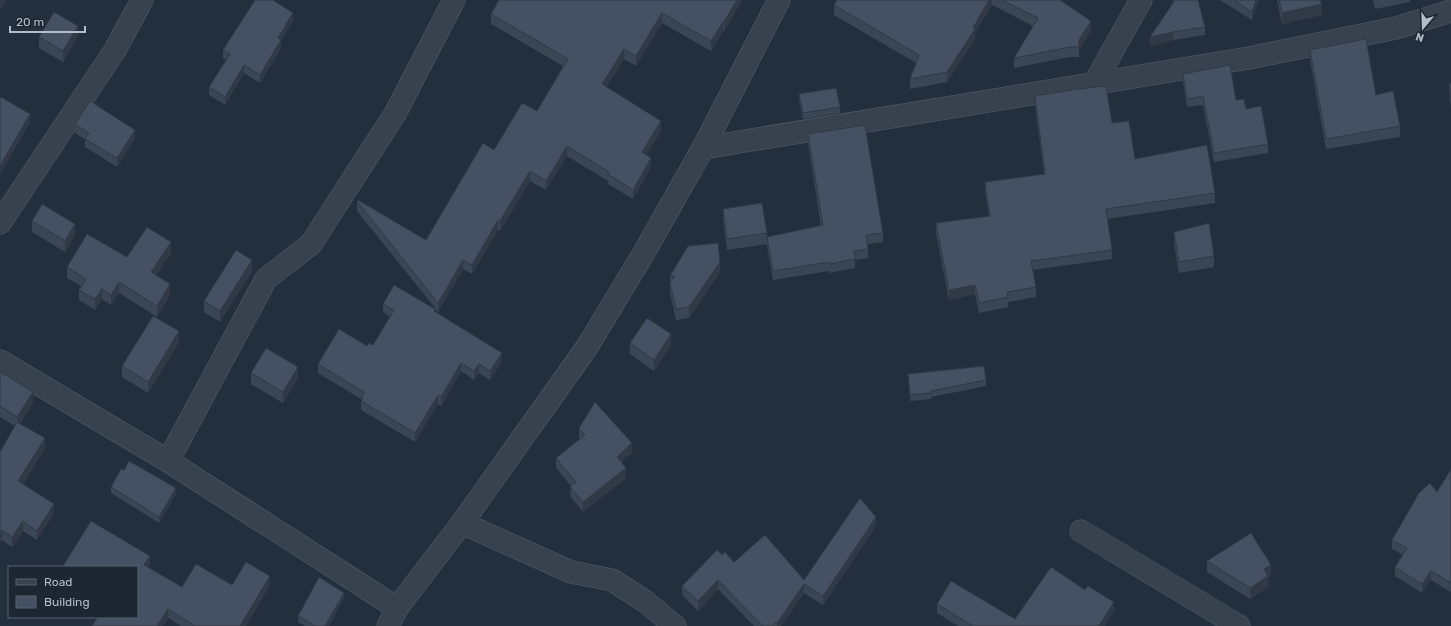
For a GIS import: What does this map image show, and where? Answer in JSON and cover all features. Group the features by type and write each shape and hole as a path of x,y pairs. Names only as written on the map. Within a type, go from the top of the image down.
{"street":[{"path":"0,223 114,50 142,0"},
{"path":"168,460 266,279 311,244 396,112 454,0"},
{"path":"0,361 168,460 392,617 462,523 587,347 645,251 703,148 779,0"},
{"path":"1094,84 1141,0"},
{"path":"703,148 1249,58 1380,32 1451,11"},
{"path":"462,523 571,572 612,580 646,602 675,626"},
{"path":"1081,531 1239,626"}],"building":[{"path":"255,0 273,0 293,13 278,38 281,40 260,75 244,65 225,97 209,87 230,54 223,50"},
{"path":"499,0 737,0 711,41 662,13 636,56 624,49 602,84 661,121 642,152 651,158 633,190 608,174 609,172 567,146 546,181 530,171 500,221 498,220 472,265 463,260 438,303 357,201 358,200 426,240 483,143 494,150 522,103 537,111 568,59 491,14"},
{"path":"837,0 989,0 973,28 975,29 947,72 910,79 919,55 834,5"},
{"path":"1002,0 1060,0 1091,21 1079,40 1079,47 1070,47 1014,58 1038,18"},
{"path":"1175,0 1198,0 1205,27 1150,37"},
{"path":"1234,0 1256,0 1252,12"},
{"path":"1279,0 1320,0 1322,4 1282,13"},
{"path":"54,12 78,26 63,51 39,37"},
{"path":"1366,39 1376,95 1393,91 1400,126 1326,139 1310,50"},
{"path":"1230,65 1236,100 1244,99 1246,109 1261,106 1268,144 1214,153 1203,96 1187,99 1183,74"},
{"path":"1451,83 1451,98 1449,84"},
{"path":"1106,86 1112,123 1129,121 1135,159 1207,145 1215,193 1106,209 1112,250 1031,261 1036,287 1007,292 1008,297 979,303 975,285 949,290 936,223 990,216 985,182 1045,174 1035,96"},
{"path":"836,88 840,107 803,113 799,94"},
{"path":"1,97 30,114 0,166 0,99"},
{"path":"90,101 135,130 117,158 85,139 89,133 75,124"},
{"path":"865,125 883,233 866,235 868,249 854,251 855,259 773,271 767,237 823,225 808,134"},
{"path":"762,203 767,233 727,239 723,209"},
{"path":"42,204 75,224 65,241 32,221"},
{"path":"1209,223 1214,256 1179,262 1174,232"},
{"path":"147,227 171,242 151,272 170,284 157,306 119,282 111,295 102,289 95,299 79,290 86,279 67,267 87,234 127,257"},
{"path":"718,243 720,262 689,307 676,309 670,283 675,276 670,276 688,246"},
{"path":"236,250 252,260 220,311 204,301"},
{"path":"394,285 435,309 434,311 502,353 490,371 479,364 474,371 461,363 441,397 438,395 415,433 361,401 363,399 361,398 364,392 318,364 339,329 367,346 369,343 373,345 394,310 383,304"},
{"path":"153,316 179,331 148,382 122,366"},
{"path":"647,318 671,334 654,360 630,343"},
{"path":"266,348 298,367 283,392 251,373"},
{"path":"984,366 986,380 931,391 931,393 910,395 908,374"},
{"path":"1,372 33,392 17,417 0,406"},
{"path":"595,402 632,443 617,457 626,468 583,502 570,487 576,482 556,458 585,435 579,428"},
{"path":"17,422 45,438 18,481 54,504 37,531 23,521 12,537 2,530 0,533 0,452"},
{"path":"129,461 176,488 159,517 111,487 121,469 124,470"},
{"path":"1451,469 1451,583 1431,571 1422,584 1395,567 1407,548 1392,540 1419,493 1430,483 1437,492"},
{"path":"860,498 876,517 823,596 804,584 777,623 775,622 773,626 763,626 718,580 698,601 682,586 717,550 722,555 725,552 734,562 765,535 804,580"},
{"path":"91,521 150,556 144,565 182,587 196,564 232,585 246,562 270,576 240,626 195,626 168,609 157,626 92,626 97,618 138,618 138,566 63,566"},
{"path":"1251,533 1271,565 1264,569 1268,576 1250,588 1207,561"},
{"path":"1051,567 1085,590 1088,586 1114,602 1099,626 973,626 937,604 951,581 1015,619"},
{"path":"319,577 344,593 325,626 315,626 298,616"}]}
